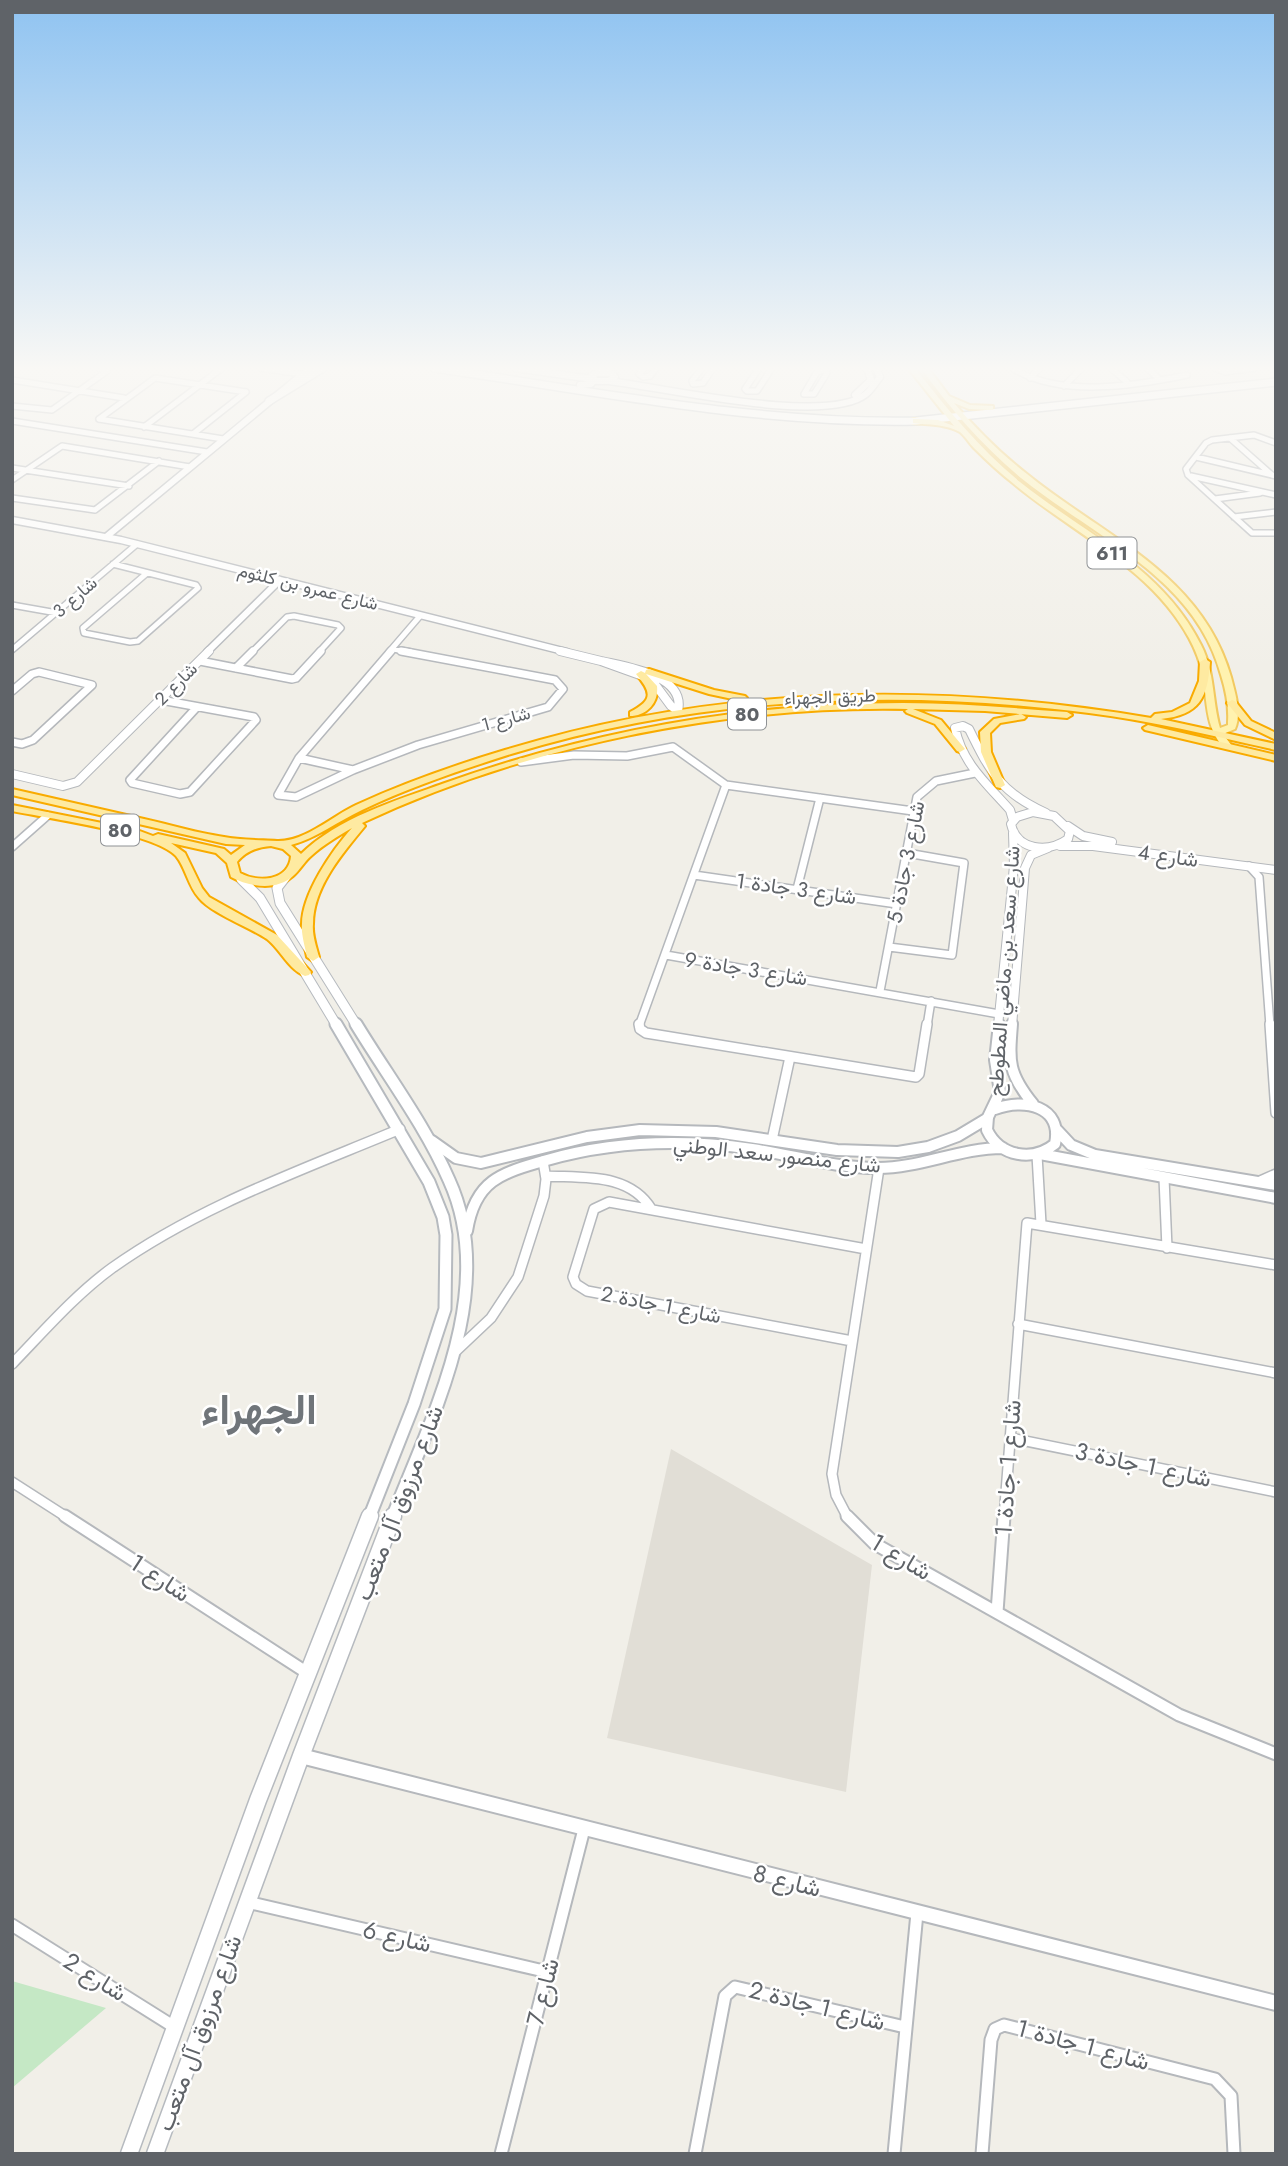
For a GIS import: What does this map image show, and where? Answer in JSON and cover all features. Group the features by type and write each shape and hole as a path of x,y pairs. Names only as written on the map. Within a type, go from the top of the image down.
{"highway":[{"path":"1137,718 1174,715 1194,705 1204,681 1205,662"},
{"path":"645,673 726,696 770,700"},
{"path":"599,727 647,706 654,692 645,673"},
{"name":"طريق الجهراء","path":"279,844 306,837 354,810 458,768 599,727 678,711 770,700 896,695 956,696 1078,708 1205,733"},
{"path":"1232,703 1248,723 1276,737"},
{"path":"812,707 920,713 946,728 960,750"},
{"name":"طريق الجهراء","path":"291,870 317,845 384,809 459,779 603,737 699,719 812,707 983,708 1074,716 1276,758"},
{"path":"603,737 673,716 678,711 699,719"},
{"path":"1000,785 986,752 985,733 989,726 997,721 1018,717 1074,716"},
{"path":"1097,720 1217,733 1276,747"},
{"name":"80","path":"12,792 226,841 279,844"},
{"name":"80","path":"12,808 205,846 220,851 232,862"},
{"path":"313,957 306,921 319,888 346,840 384,809"},
{"path":"81,822 93,817 94,811"},
{"path":"116,829 127,819"},
{"path":"131,832 167,845 181,855 197,889 205,899 273,938 305,972"},
{"path":"241,879 235,875 232,862 240,852 263,843"},
{"path":"279,844 296,855 291,870"},
{"name":"80","path":"241,879 265,883 291,870"}],"main road":[{"name":"611","path":"1000,469 1116,556 1167,600 1190,632 1205,662 1212,690 1217,733 1232,726 1227,668 1202,621 1169,583 1129,550 1059,504 1016,469"},
{"path":"1116,556 1158,586 1166,587 1169,583"},
{"path":"1190,632 1202,633 1216,644"},
{"path":"1217,733 1227,746"},
{"name":"شارع مرزوق آل متعب","path":"155,2154 301,1756 411,1474 465,1309 468,1275 466,1235 450,1181 421,1129 276,895 277,888 291,870"},
{"name":"شارع مرزوق آل متعب","path":"130,2154 258,1800 414,1404 445,1309 446,1257 443,1217 429,1182 400,1129 260,898 241,879"}],"street":[{"path":"20,469 129,486"},
{"path":"12,498 92,511 149,469"},
{"path":"106,537 188,469"},
{"path":"1186,469 1188,475 1252,533 1276,533"},
{"path":"1246,469 1275,476"},
{"path":"12,480 27,470"},
{"path":"1188,475 1276,495"},
{"path":"1215,499 1267,493"},
{"path":"1234,517 1276,512"},
{"name":"شارع عمرو بن كلثوم","path":"12,520 137,544 645,673 678,711"},
{"name":"شارع 3","path":"13,648 137,544"},
{"path":"113,564 147,573 198,588 138,641 130,642 83,632 83,628 147,573"},
{"name":"شارع 2","path":"12,774 69,786 77,782 280,580"},
{"path":"12,605 57,613"},
{"path":"200,661 236,668 298,678 341,628 338,625 294,616 287,617 236,668"},
{"name":"شارع 1","path":"393,649 555,680 563,689 548,707 435,739 353,770 296,797 281,797 277,793 299,758 420,616"},
{"path":"12,691 32,674 39,672 92,685 33,740 22,744 12,742"},
{"path":"161,700 197,706 254,717 256,720 190,792 180,794 132,783 130,780 197,706"},
{"path":"960,750 955,730 963,726 970,730 985,765 1000,785 1016,799 1059,818 1068,826 1070,835 1060,846 1048,848 1027,844 1013,833 1013,820 1027,813 1046,813"},
{"path":"515,762 574,755 627,756 673,747 726,785 913,811"},
{"name":"شارع سعد بن ماضي المطوطح","path":"960,750 975,773 1007,806 1013,820"},
{"path":"299,758 353,770"},
{"name":"شارع 3 جادة 5","path":"880,991 917,797 929,784 948,777 975,773"},
{"path":"666,956 726,785"},
{"path":"797,889 820,798"},
{"path":"12,847 47,816"},
{"name":"شارع 4","path":"1068,826 1083,836 1103,841 1275,868"},
{"name":"شارع سعد بن ماضي المطوطح","path":"991,1113 1000,1086 995,1067 1014,866 1013,833"},
{"name":"شارع 4","path":"1060,846 1093,846 1275,868"},
{"name":"شارع سعد بن ماضي المطوطح","path":"1036,1107 1017,1085 1012,1074 1009,1043 1025,868 1031,855 1048,848"},
{"path":"889,947 952,955 964,863 906,853"},
{"path":"1249,866 1259,877 1272,1021 1276,1113"},
{"path":"1259,877 1275,868"},
{"name":"شارع 3 جادة 1","path":"694,874 897,904"},
{"name":"شارع 3 جادة 9","path":"931,1001 919,1074 916,1077 646,1033 640,1029 639,1023 666,956 880,991 999,1014"},
{"path":"772,1140 790,1057"},
{"path":"1276,1185 1086,1152 1071,1145 1046,1113 1036,1107 1014,1102 991,1113 989,1134 1003,1149 1014,1153 1039,1154 1276,1198"},
{"name":"شارع منصور سعد الوطني","path":"421,1129 434,1144 462,1161 483,1164 583,1137 624,1131 701,1131 857,1155 897,1154 937,1146 959,1137 991,1113"},
{"path":"12,1364 81,1295 112,1269 148,1246 187,1223 244,1196 400,1129"},
{"path":"1039,1154 1055,1144 1058,1130"},
{"name":"شارع منصور سعد الوطني","path":"466,1235 469,1210 479,1192 500,1176 543,1161 592,1149 667,1142 749,1148 879,1168 924,1164 980,1148 1003,1149"},
{"path":"1039,1154 1041,1224 1276,1265"},
{"path":"515,1156 513,1162 522,1168"},
{"path":"452,1354 489,1320 504,1302 518,1276 546,1193 547,1176 543,1161"},
{"name":"شارع 1","path":"879,1168 832,1474 833,1486 841,1508 853,1525 875,1544 1179,1715 1276,1754"},
{"path":"1257,1182 1276,1174"},
{"path":"547,1176 623,1184 643,1194 652,1209"},
{"path":"1164,1178 1167,1248"},
{"name":"شارع 1 جادة 2","path":"852,1341 587,1291 576,1284 573,1277 594,1209 613,1202 866,1249"},
{"name":"شارع 1 جادة 1","path":"997,1612 1026,1224 1041,1224"},
{"path":"1018,1324 1276,1373"},
{"name":"شارع 1 جادة 3","path":"1011,1438 1276,1492"},
{"name":"شارع 1","path":"12,1482 309,1674"},
{"name":"شارع 8","path":"301,1756 1275,2002"},
{"name":"شارع 7","path":"501,2154 584,1829"},
{"name":"شارع 6","path":"247,1902 548,1972"},
{"path":"894,2154 917,1913"},
{"name":"شارع 2","path":"12,1926 177,2029"},
{"name":"شارع 1 جادة 2","path":"695,2154 725,1996 735,1987 905,2027"},
{"name":"شارع 1 جادة 1","path":"982,2154 990,2039 995,2029 1004,2025 1215,2079 1231,2096 1234,2154"}],"shaded area":[{"path":"671,1449 872,1565 846,1792 607,1738"}],"green space":[{"path":"12,1981 106,2008 12,2088"}],"district":[{"name":"الجهراء","path":"259,1409"}]}
